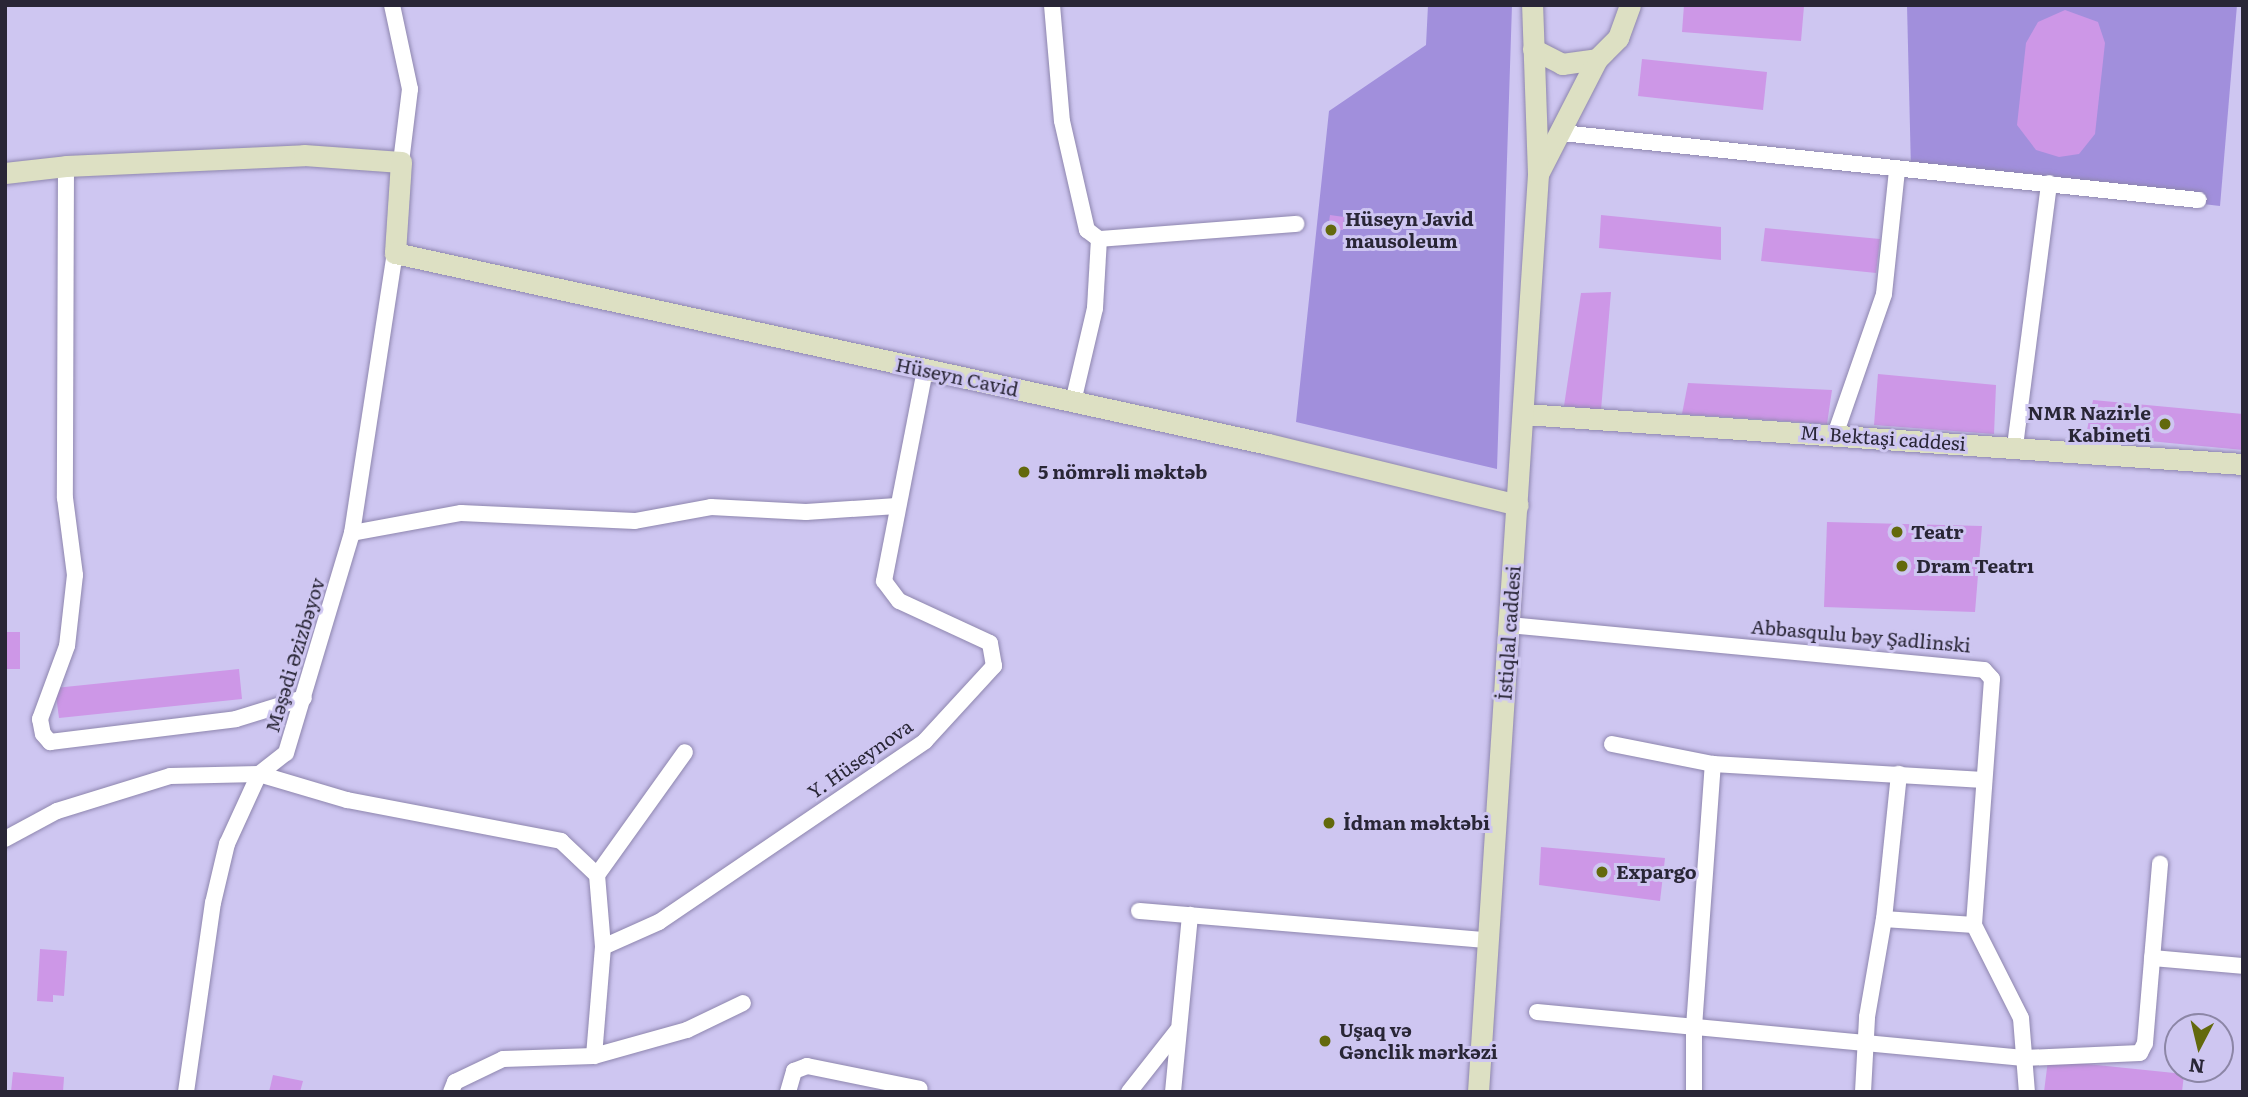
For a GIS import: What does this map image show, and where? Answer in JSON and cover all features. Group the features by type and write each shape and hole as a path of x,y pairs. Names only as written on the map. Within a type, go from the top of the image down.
{"main road":[{"name":"İstiqlal caddesi","path":"1478,1092 1538,174 1532,5"},
{"path":"1538,174 1562,133 1597,59 1618,38 1630,5"},
{"path":"1533,48 1562,64 1597,59"},
{"path":"5,173 66,166 304,155 401,162 395,253"},
{"name":"Hüseyn Cavid","path":"395,253 1409,476 1518,505"},
{"name":"M. Bektaşi caddesi","path":"1524,414 2015,446 2243,464"}],"street":[{"path":"392,5 410,89 401,162"},
{"path":"1052,5 1062,121 1087,230 1099,239 1296,224"},
{"path":"1562,133 2198,200"},
{"path":"66,166 65,498 75,575 67,646 40,719 43,734 50,742 236,719 304,698"},
{"path":"1835,435 1884,293 1897,170"},
{"path":"2015,446 2049,183"},
{"path":"1073,402 1095,308 1099,239"},
{"name":"Məşədi Əzizbəyov","path":"186,1092 213,903 227,844 259,775 286,752 352,533 395,253"},
{"name":"Y. Hüseynova","path":"603,947 659,922 925,741 994,666 990,643 890,593 884,581 925,371"},
{"path":"352,533 461,513 635,521 711,507 806,512 898,506"},
{"name":"Abbasqulu bəy Şadlinski","path":"1509,625 1984,670 1992,680 1974,925"},
{"path":"1612,744 1713,764 1984,780"},
{"path":"594,1056 603,947 597,875 685,752"},
{"path":"1694,1092 1694,1027 1713,764"},
{"path":"1863,1092 1864,1042 1884,919 1899,774"},
{"path":"5,839 57,811 170,775 259,775 346,800 561,841 597,875"},
{"path":"1537,1012 2024,1058 2140,1053 2145,1043 2160,864"},
{"path":"1139,911 1487,940"},
{"path":"1173,1092 1190,915"},
{"path":"1884,919 1974,925 2021,1018 2027,1092"},
{"path":"2152,958 2243,966"},
{"path":"451,1092 455,1082 503,1059 594,1056 687,1030 743,1003"},
{"path":"1129,1092 1179,1029"},
{"path":"788,1092 794,1071 807,1066 922,1091"}],"shaded area":[{"path":"1428,5 1512,5 1497,469 1296,422 1329,111 1426,45"},
{"path":"1907,5 2237,5 2220,206 1911,170"}],"building":[{"path":"1684,5 1804,6 1801,41 1682,32"},
{"path":"2065,10 2098,22 2105,43 2095,134 2079,154 2059,157 2036,150 2017,125 2026,43 2038,22"},
{"path":"1642,59 1767,72 1763,110 1638,96"},
{"path":"1330,215 1344,217 1343,230 1328,229"},
{"path":"1601,215 1721,227 1721,260 1599,248"},
{"path":"1765,228 1880,239 1876,273 1761,261"},
{"path":"1611,292 1601,410 1564,406 1581,293"},
{"path":"1878,374 1996,385 1994,434 1874,425"},
{"path":"1688,383 1832,390 1827,424 1682,414"},
{"name":"NMR Nazirle Kabineti","path":"2093,400 2243,414 2243,450 2086,435"},
{"name":"Dram Teatrı","path":"1827,522 1982,526 1975,612 1824,607"},
{"path":"5,632 20,632 20,669 5,669"},
{"path":"239,669 242,699 59,718 55,688"},
{"name":"Expargo","path":"1541,847 1665,858 1660,901 1539,885"},
{"path":"40,949 67,951 64,996 53,995 53,1002 37,1001"},
{"path":"2048,1060 2164,1072 2164,1083 2183,1083 2182,1092 2044,1092"},
{"path":"13,1072 64,1077 63,1092 11,1092"},
{"path":"273,1075 303,1081 300,1092 269,1092"}],"place":[{"name":"Hüseyn Javid mausoleum","path":"1331,230"},
{"name":"NMR Nazirle Kabineti","path":"2165,424"},
{"name":"5 nömrəli məktəb","path":"1024,472"},
{"name":"Teatr","path":"1897,532"},
{"name":"Dram Teatrı","path":"1902,566"},
{"name":"İdman məktəbi","path":"1329,823"},
{"name":"Expargo","path":"1602,872"},
{"name":"Uşaq və Gənclik mərkəzi","path":"1325,1041"}]}
